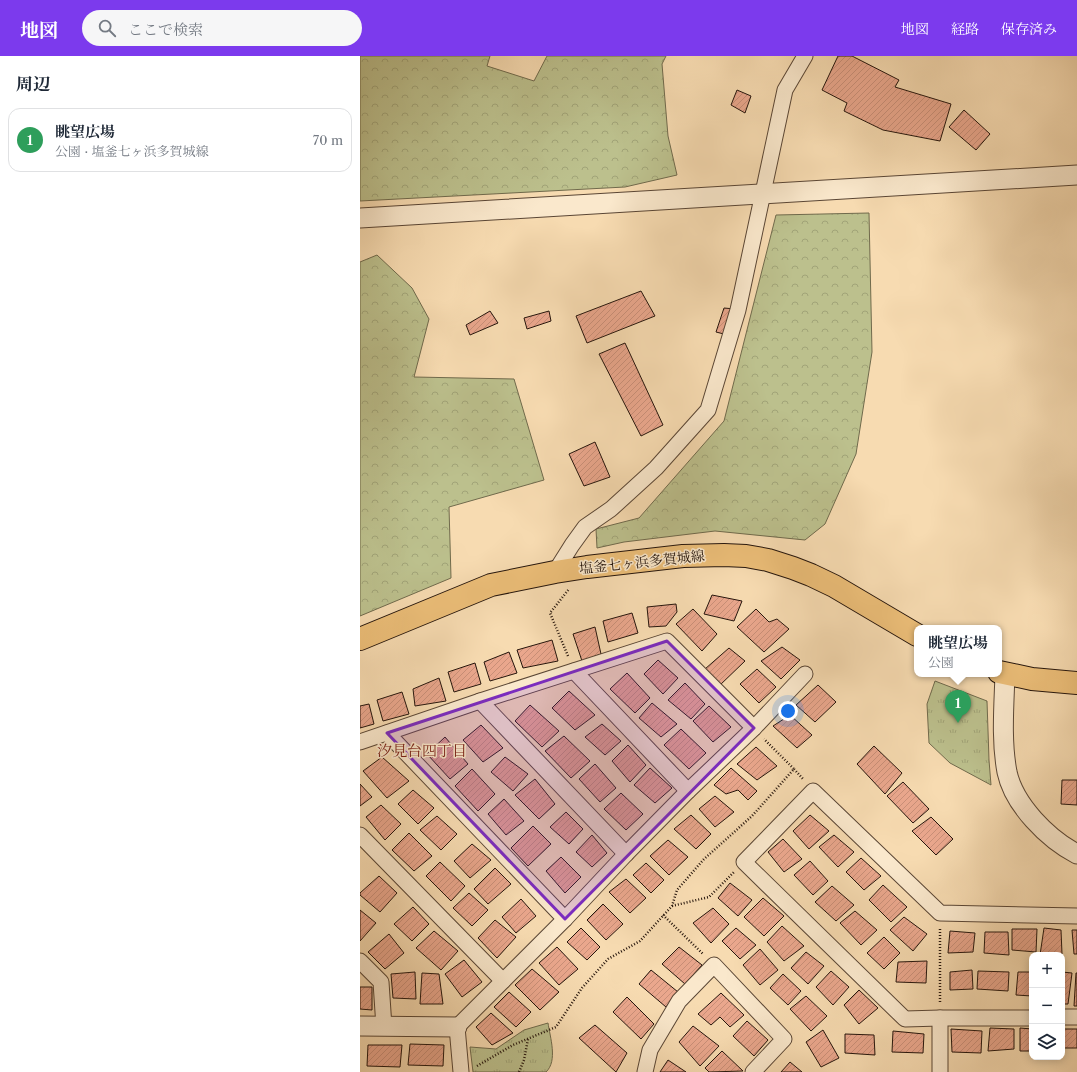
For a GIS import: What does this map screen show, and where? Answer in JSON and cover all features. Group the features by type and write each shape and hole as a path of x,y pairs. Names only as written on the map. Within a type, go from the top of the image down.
{"main road":[{"name":"塩釜七ヶ浜多賀城線","path":"360,639 491,585 586,567 683,556 724,555 746,556 768,560 793,568 822,581 914,633"},
{"path":"1002,673 1032,679 1077,683"}],"street":[{"path":"555,572 584,528 611,508 656,468 708,410 738,310 785,90 805,56"},
{"path":"360,218 1077,176"},
{"path":"360,742 574,670 667,641 754,728"},
{"path":"574,670 688,791"},
{"path":"1002,673 1004,748 1008,773 1015,792 1029,814 1049,835 1077,854"},
{"path":"360,1026 457,1027 565,919 688,791 754,728 805,674"},
{"path":"480,701 626,854"},
{"path":"387,733 565,919"},
{"path":"1029,1018 905,1019 744,862 813,791 940,912 1077,916"},
{"path":"360,835 503,981"},
{"path":"360,961 381,982 384,1026"},
{"path":"645,1072 650,1050 679,1001 714,965 784,1039 753,1072"},
{"path":"1065,1018 1077,1017"},
{"path":"940,1018 940,1072"},
{"path":"457,1027 466,1070"}],"path":[{"path":"574,670 550,613 586,567"},
{"path":"466,1070 513,1045 556,1027 582,988 608,959 640,940 672,906 677,890 704,859 752,816 794,769 754,728"},
{"path":"672,906 709,897 744,862"},
{"path":"940,912 940,1018"},
{"path":"664,915 714,965"},
{"path":"519,1072 524,1060 528,1039"}],"highlighted area":[{"path":"667,641 754,728 565,919 387,733"}],"green space":[{"path":"360,56 490,56 487,66 534,81 547,56 666,56 662,64 668,136 677,175 625,187 360,201"},
{"path":"869,213 872,352 856,454 825,524 805,540 715,531 624,542 597,548 596,529 639,518 724,421 776,215"},
{"path":"377,255 412,288 429,319 414,377 514,379 544,480 449,507 451,578 360,616 360,262"},
{"path":"935,681 987,701 991,785 950,763 929,743 927,704"},
{"path":"548,1023 552,1049 552,1062 546,1072 473,1072 470,1047 496,1049 524,1030"}],"building":[{"path":"838,56 852,56 899,80 895,87 951,104 940,141 883,130 844,111 847,103 822,90"},
{"path":"737,90 751,96 745,113 731,105"},
{"path":"964,110 990,134 976,150 949,127"},
{"path":"641,291 655,316 587,343 576,316"},
{"path":"724,308 735,309 728,335 716,332"},
{"path":"490,311 498,323 470,335 466,325"},
{"path":"549,311 551,321 527,329 524,318"},
{"path":"625,343 663,425 641,436 599,354"},
{"path":"595,442 610,477 584,486 569,454"},
{"path":"712,595 742,601 734,621 704,614"},
{"path":"676,604 677,612 666,626 649,627 647,607"},
{"path":"693,609 717,634 702,651 676,624"},
{"path":"756,609 769,622 777,619 789,629 764,652 737,627"},
{"path":"632,613 638,633 608,642 603,621"},
{"path":"595,627 601,654 582,661 573,634"},
{"path":"552,640 558,661 523,668 517,650"},
{"path":"782,647 800,660 781,679 761,661"},
{"path":"729,648 745,661 719,686 705,669"},
{"path":"509,652 517,673 490,681 484,662"},
{"path":"658,660 678,678 663,694 644,674"},
{"path":"475,663 481,684 454,692 448,672"},
{"path":"757,669 776,687 759,703 740,684"},
{"path":"627,673 650,698 635,713 610,689"},
{"path":"439,678 446,701 415,706 413,689"},
{"path":"685,683 705,704 691,719 668,700"},
{"path":"818,685 836,702 815,722 796,705"},
{"path":"569,691 595,715 575,730 552,708"},
{"path":"402,692 409,714 383,721 377,700"},
{"path":"652,703 677,724 661,737 639,718"},
{"path":"369,704 374,724 360,728 360,706"},
{"path":"530,705 559,731 542,747 515,721"},
{"path":"709,706 731,727 713,742 693,721"},
{"path":"790,715 812,735 797,748 773,726"},
{"path":"602,724 621,741 605,755 585,737"},
{"path":"481,725 503,748 483,762 463,740"},
{"path":"681,729 706,753 689,769 664,745"},
{"path":"564,736 590,761 571,778 545,751"},
{"path":"445,737 468,764 450,779 427,754"},
{"path":"628,745 646,765 630,782 612,761"},
{"path":"874,746 902,773 885,794 857,764"},
{"path":"756,747 777,766 757,780 737,764"},
{"path":"382,757 409,781 387,798 363,771"},
{"path":"505,757 528,774 513,791 491,772"},
{"path":"595,764 616,788 600,802 579,779"},
{"path":"650,768 672,788 655,803 634,785"},
{"path":"731,768 757,791 748,800 738,790 726,794 714,785"},
{"path":"472,769 495,794 478,811 455,786"},
{"path":"535,779 555,804 539,819 515,795"},
{"path":"1062,780 1077,780 1077,805 1061,804"},
{"path":"903,782 929,809 913,823 887,796"},
{"path":"360,784 372,797 360,806"},
{"path":"413,790 434,808 418,824 398,804"},
{"path":"621,793 643,814 626,830 604,809"},
{"path":"715,796 734,812 715,827 699,809"},
{"path":"504,799 524,821 506,835 488,814"},
{"path":"381,805 401,824 385,840 366,817"},
{"path":"566,812 583,829 569,844 550,827"},
{"path":"691,815 711,834 696,849 674,829"},
{"path":"810,815 829,831 809,849 793,831"},
{"path":"437,816 457,834 441,850 420,830"},
{"path":"931,817 953,839 936,855 912,831"},
{"path":"533,826 551,844 528,866 511,848"},
{"path":"409,833 432,856 414,871 392,850"},
{"path":"592,835 607,853 592,867 576,852"},
{"path":"834,835 854,852 838,867 819,847"},
{"path":"783,839 802,859 784,872 768,852"},
{"path":"668,840 688,857 669,875 650,856"},
{"path":"472,844 491,860 470,878 454,861"},
{"path":"561,857 581,877 565,893 546,871"},
{"path":"861,858 881,876 864,890 846,872"},
{"path":"810,861 828,881 813,895 794,875"},
{"path":"440,862 465,886 451,901 426,876"},
{"path":"646,863 664,880 651,893 633,875"},
{"path":"495,868 511,884 488,904 474,889"},
{"path":"379,876 397,893 380,912 360,895 360,893"},
{"path":"626,879 646,898 630,913 609,892"},
{"path":"730,883 752,900 738,916 718,898"},
{"path":"883,885 907,907 891,922 869,900"},
{"path":"832,886 854,905 836,921 815,902"},
{"path":"469,893 488,910 472,926 453,908"},
{"path":"763,898 784,916 764,936 744,917"},
{"path":"521,899 536,916 516,933 502,917"},
{"path":"603,904 623,924 606,940 587,920"},
{"path":"413,907 429,924 412,941 394,924"},
{"path":"713,908 729,924 711,943 693,923"},
{"path":"360,910 376,923 360,941"},
{"path":"855,911 877,930 861,945 840,923"},
{"path":"904,917 927,934 913,951 890,930"},
{"path":"495,920 516,937 497,958 478,938"},
{"path":"782,926 804,946 784,961 767,942"},
{"path":"581,928 600,947 587,960 567,942"},
{"path":"736,928 756,945 740,959 722,941"},
{"path":"1044,928 1061,930 1062,952 1040,952"},
{"path":"1012,929 1037,929 1036,952 1012,950"},
{"path":"1072,930 1077,930 1077,954 1074,954"},
{"path":"434,931 458,951 441,970 416,948"},
{"path":"950,931 975,933 973,952 948,953"},
{"path":"985,932 1008,932 1009,955 984,953"},
{"path":"389,934 404,953 385,969 368,952"},
{"path":"884,937 900,953 884,969 867,953"},
{"path":"557,947 578,969 559,985 539,963"},
{"path":"679,947 702,965 685,984 662,964"},
{"path":"760,949 778,970 760,985 743,965"},
{"path":"806,952 824,966 808,984 791,968"},
{"path":"464,960 482,982 462,997 445,974"},
{"path":"927,961 926,983 896,982 898,962"},
{"path":"532,969 559,992 540,1010 515,985"},
{"path":"651,970 678,992 666,1007 639,984"},
{"path":"972,970 973,989 950,990 950,972"},
{"path":"831,971 849,987 833,1005 816,987"},
{"path":"978,971 1009,972 1008,991 977,989"},
{"path":"415,972 416,999 393,998 391,974"},
{"path":"1018,972 1029,972 1029,996 1016,995"},
{"path":"1065,972 1072,973 1068,1004 1065,1004"},
{"path":"422,973 439,974 443,1004 420,1004"},
{"path":"1076,973 1077,1006 1074,1006"},
{"path":"783,974 801,991 788,1005 770,988"},
{"path":"360,987 372,987 372,1010 360,1009"},
{"path":"859,990 878,1008 859,1024 844,1005"},
{"path":"509,992 531,1012 516,1027 494,1007"},
{"path":"721,993 744,1015 730,1027 720,1017 711,1025 698,1014"},
{"path":"806,996 827,1016 811,1031 790,1009"},
{"path":"627,997 654,1024 641,1039 613,1012"},
{"path":"491,1013 513,1033 492,1045 476,1027"},
{"path":"747,1021 768,1040 754,1056 733,1036"},
{"path":"595,1025 627,1053 616,1072 579,1038"},
{"path":"693,1026 719,1046 700,1066 679,1042"},
{"path":"990,1028 1014,1029 1014,1049 988,1051"},
{"path":"1020,1028 1029,1029 1029,1051 1020,1051"},
{"path":"951,1029 982,1031 981,1053 952,1052"},
{"path":"1065,1029 1077,1029 1077,1048 1065,1048"},
{"path":"823,1030 839,1058 821,1067 806,1042"},
{"path":"893,1031 924,1034 923,1053 892,1052"},
{"path":"845,1034 874,1035 875,1055 845,1053"},
{"path":"410,1044 444,1045 443,1066 408,1065"},
{"path":"368,1045 402,1045 400,1067 367,1066"},
{"path":"722,1051 743,1071 709,1072 705,1068"},
{"path":"668,1060 686,1072 660,1072"},
{"path":"790,1062 802,1072 781,1072"}],"place":[{"name":"眺望広場","path":"958,723"}],"district":[{"name":"汐見台四丁目","path":"422,750"}]}
